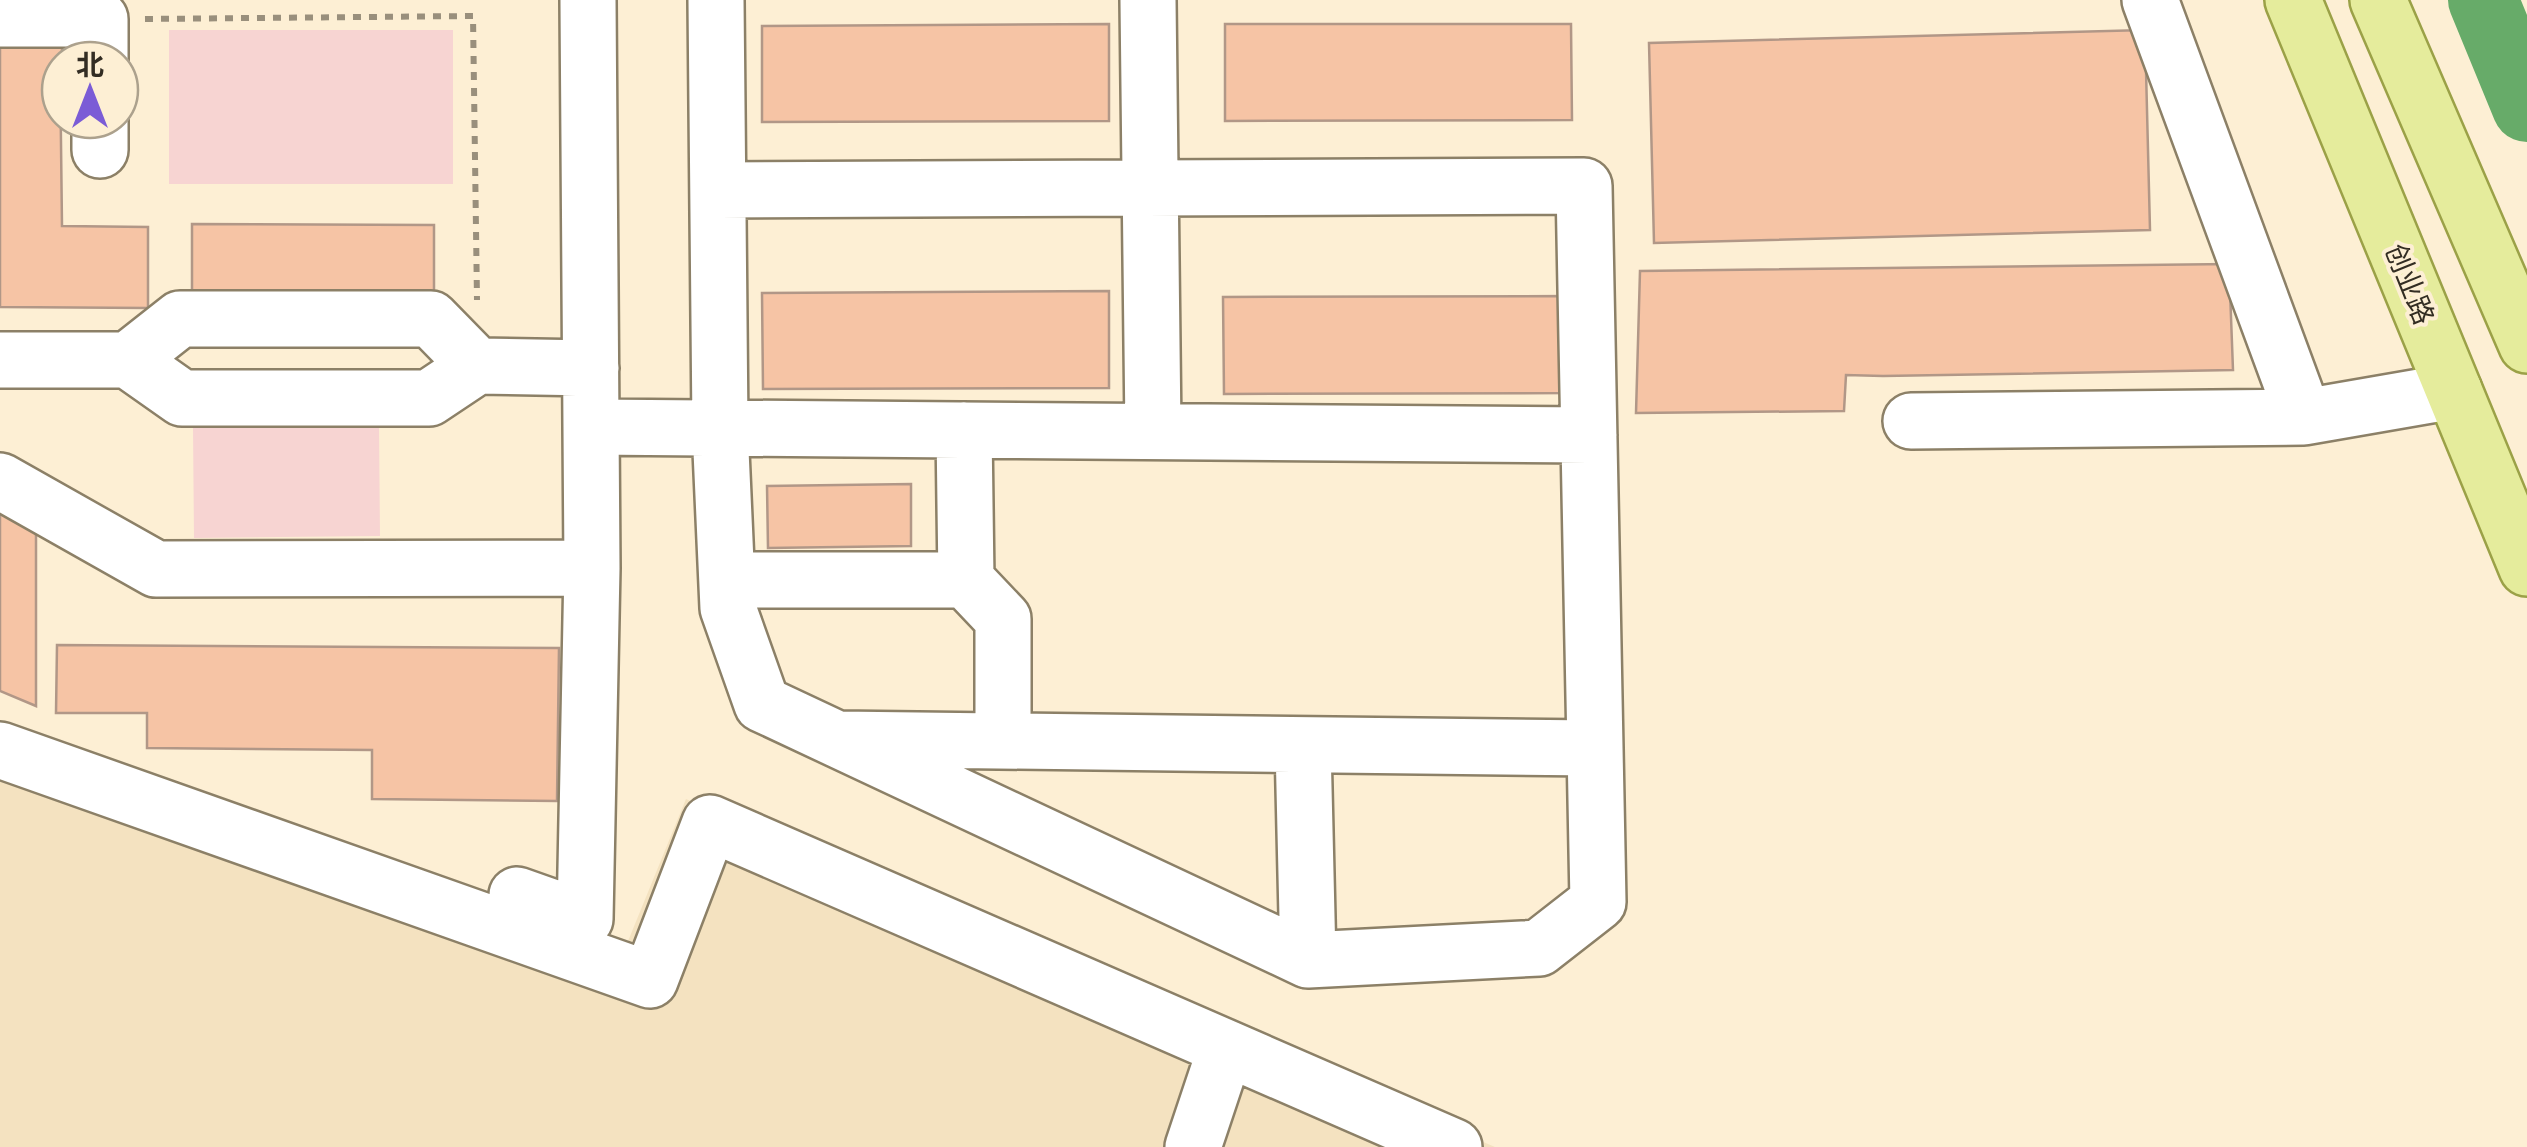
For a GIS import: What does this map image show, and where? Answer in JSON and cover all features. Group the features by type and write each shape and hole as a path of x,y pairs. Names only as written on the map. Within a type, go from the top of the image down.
{"main road":[{"name":"创业路","path":"2293,0 2527,568"},
{"path":"2378,0 2527,345"}],"street":[{"path":"0,715 585,919 592,568 588,0"},
{"path":"716,0 720,428 728,608 762,704 1308,960 1539,948 1598,902 1584,186 718,190"},
{"path":"1148,0 1154,432"},
{"path":"2150,0 2304,417"},
{"path":"0,19 100,40"},
{"path":"128,360 180,319 431,319 477,366"},
{"path":"0,360 128,360 182,398 429,398 477,366 591,368"},
{"path":"1911,421 2304,417 2454,391"},
{"path":"591,427 1589,435"},
{"path":"964,430 966,580 1003,619 1003,741"},
{"path":"0,481 156,570 592,568"},
{"path":"727,580 966,580"},
{"path":"838,739 1595,748"},
{"path":"1302,745 1308,960"},
{"path":"0,750 650,980 710,824 1454,1147"},
{"path":"1193,1147 1226,1048"}],"path":[{"path":"100,40 473,16 477,366"}],"shaded area":[{"path":"169,30 453,30 453,184 169,184"},
{"path":"379,426 380,536 194,538 193,428"},
{"path":"0,724 626,946 686,799 1495,1147 0,1147"}],"building":[{"path":"1109,24 1109,121 762,122 762,26"},
{"path":"1225,24 1571,24 1572,120 1225,121"},
{"path":"0,29 62,30 62,40 40,40 40,140 61,140 62,226 148,227 148,308 0,307"},
{"path":"2145,30 2150,230 1654,243 1649,43"},
{"path":"192,224 434,225 434,305 192,304"},
{"path":"2229,264 2233,370 1846,375 1844,411 1636,413 1640,271"},
{"path":"1109,291 1109,388 763,389 762,293"},
{"path":"1570,296 1571,393 1224,394 1223,297"},
{"path":"911,484 911,546 768,548 767,486"},
{"path":"0,507 36,509 36,706 0,691"},
{"path":"57,645 559,648 557,801 372,799 372,750 147,748 147,713 56,713"}],"waterway":[{"path":"2483,0 2527,107"}]}
